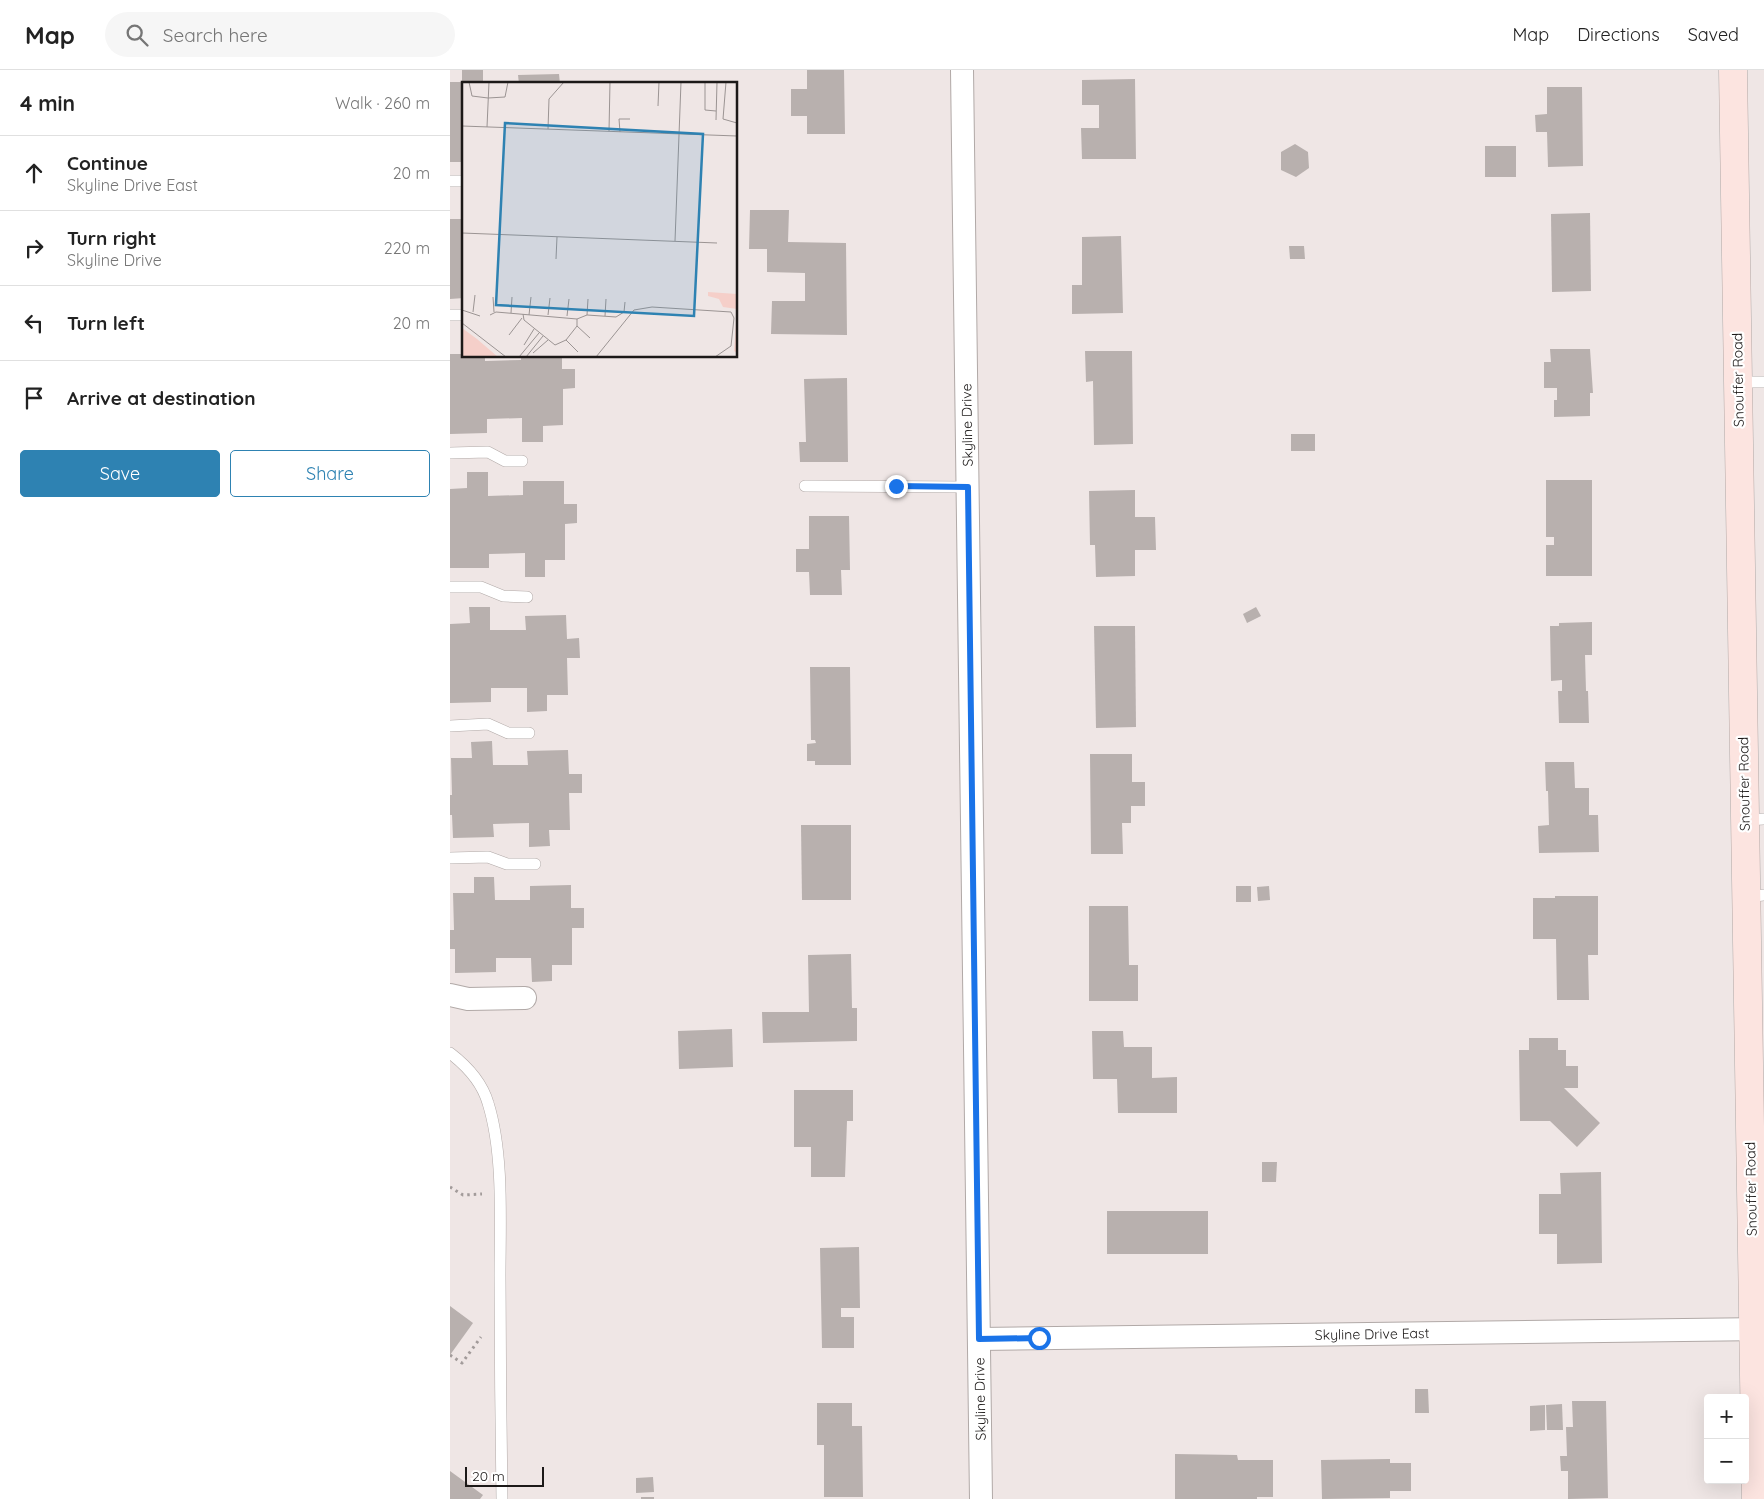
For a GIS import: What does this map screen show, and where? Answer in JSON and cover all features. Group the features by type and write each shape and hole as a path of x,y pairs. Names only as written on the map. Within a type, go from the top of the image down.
{"main road":[{"name":"Snouffer Road","path":"1733,70 1751,382 1758,1329 1756,1499"}],"street":[{"name":"Skyline Drive","path":"962,70 981,1499"},
{"path":"450,995 468,999 525,998"},
{"name":"Skyline Drive East","path":"979,1339 1758,1329"}],"lane":[{"path":"450,453 488,452 505,461 522,461"},
{"path":"805,486 968,487"},
{"path":"450,588 482,587 503,596 527,596"},
{"path":"450,726 488,724 508,733 529,733"},
{"path":"450,858 488,857 507,864 535,864"},
{"path":"450,1052 468,1068 480,1084 488,1101 494,1122 500,1193 502,1499"}],"path":[{"path":"450,1187 463,1195 500,1193"},
{"path":"450,1354 462,1363 500,1311"}],"building":[{"path":"462,70 483,70 483,82 462,82"},
{"path":"807,70 844,70 845,134 807,134 807,116 791,116 791,89 807,89"},
{"path":"559,74 560,82 519,82 518,75"},
{"path":"1135,79 1136,159 1082,159 1081,128 1099,128 1099,105 1082,105 1082,80"},
{"path":"450,82 462,82 462,162 450,162"},
{"path":"1547,87 1582,87 1583,166 1548,167 1547,132 1536,132 1535,115 1547,114"},
{"path":"1295,144 1308,152 1309,168 1296,177 1281,170 1281,152"},
{"path":"1485,146 1516,146 1516,177 1485,177"},
{"path":"750,210 789,210 788,242 846,243 847,335 771,334 772,301 805,301 805,273 767,272 767,249 749,249"},
{"path":"1590,213 1591,291 1552,292 1551,214"},
{"path":"450,219 462,219 462,298 450,299"},
{"path":"1121,236 1123,313 1072,314 1072,285 1082,285 1082,237"},
{"path":"1289,246 1304,246 1305,259 1290,259"},
{"path":"1550,349 1590,349 1593,393 1590,393 1590,416 1554,417 1554,400 1557,400 1557,388 1544,388 1544,362 1551,362"},
{"path":"1085,351 1132,351 1133,444 1094,445 1093,381 1086,382"},
{"path":"450,354 462,354 462,358 485,358 485,361 521,360 521,358 562,358 562,369 575,369 575,388 563,389 563,425 543,426 543,442 522,442 522,418 487,419 487,433 450,434"},
{"path":"847,378 848,462 800,462 799,442 806,442 804,379"},
{"path":"1291,434 1315,434 1315,451 1291,451"},
{"path":"467,472 488,472 488,496 523,495 523,481 564,481 564,504 577,504 577,523 565,524 565,560 545,560 545,577 525,577 525,553 489,554 489,568 450,568 450,489 467,488"},
{"path":"1546,480 1592,480 1592,576 1546,576 1546,545 1554,545 1554,537 1546,537"},
{"path":"1135,490 1135,517 1155,517 1156,550 1135,550 1135,576 1096,577 1095,545 1090,545 1089,491"},
{"path":"809,516 849,516 850,570 841,570 842,595 810,595 809,572 796,572 796,549 809,549"},
{"path":"469,607 490,607 490,630 526,630 525,616 566,615 567,639 579,638 580,658 567,658 568,695 547,695 547,711 527,712 527,688 491,688 491,702 450,703 450,624 470,623"},
{"path":"1256,607 1261,616 1247,623 1243,614"},
{"path":"1592,622 1592,655 1585,655 1589,723 1559,723 1558,691 1562,691 1562,680 1551,681 1550,626 1559,626 1559,623"},
{"path":"1094,626 1135,626 1136,727 1096,728"},
{"path":"810,667 850,667 851,765 815,765 815,761 807,761 807,744 816,743 815,740 811,740"},
{"path":"492,741 493,765 528,765 527,751 568,750 569,774 582,774 582,793 569,793 570,830 549,830 550,846 529,847 529,823 493,824 494,837 453,838 452,815 450,815 450,795 452,795 451,758 472,758 471,742"},
{"path":"1090,754 1132,754 1132,782 1145,782 1145,806 1131,806 1131,823 1122,823 1123,854 1091,854"},
{"path":"1545,762 1574,762 1575,788 1589,788 1589,815 1598,815 1599,852 1539,853 1538,826 1549,825"},
{"path":"801,825 851,825 851,900 802,900"},
{"path":"474,877 494,877 495,900 530,900 530,886 571,885 571,908 584,908 584,928 572,928 572,965 552,965 552,981 532,982 531,958 496,958 496,972 455,973 455,949 450,949 450,930 454,930 453,893 474,893"},
{"path":"1236,886 1251,886 1251,902 1236,902"},
{"path":"1269,886 1270,900 1258,901 1257,887"},
{"path":"1555,896 1598,896 1598,955 1588,955 1589,1000 1557,1000 1556,939 1533,939 1533,898 1555,898"},
{"path":"1089,906 1128,906 1129,965 1138,965 1138,1001 1089,1001"},
{"path":"851,954 852,1008 857,1008 857,1041 763,1043 762,1012 809,1012 808,955"},
{"path":"732,1029 733,1067 679,1069 678,1031"},
{"path":"1092,1031 1123,1031 1124,1047 1152,1047 1152,1078 1177,1077 1177,1113 1118,1113 1117,1079 1093,1079"},
{"path":"1529,1038 1558,1038 1558,1050 1566,1050 1566,1066 1578,1066 1578,1088 1564,1088 1600,1123 1577,1147 1550,1121 1520,1121 1519,1050 1529,1050"},
{"path":"794,1090 853,1090 853,1121 847,1121 845,1177 811,1177 811,1147 794,1147"},
{"path":"1262,1162 1277,1162 1276,1182 1262,1182"},
{"path":"1601,1172 1602,1263 1557,1264 1557,1234 1539,1234 1539,1194 1561,1194 1560,1173"},
{"path":"1107,1211 1208,1211 1208,1254 1107,1254"},
{"path":"859,1247 860,1308 841,1308 841,1317 854,1317 854,1348 822,1348 820,1248"},
{"path":"450,1306 473,1323 450,1355"},
{"path":"1415,1389 1428,1389 1429,1413 1415,1413"},
{"path":"1572,1401 1606,1401 1608,1498 1568,1499 1568,1471 1561,1471 1560,1456 1567,1456 1566,1427 1573,1427"},
{"path":"817,1403 852,1403 852,1426 862,1426 863,1497 824,1497 824,1445 817,1445"},
{"path":"1562,1404 1563,1430 1547,1430 1546,1405"},
{"path":"1545,1405 1545,1430 1530,1431 1530,1406"},
{"path":"1175,1454 1237,1455 1238,1460 1273,1460 1273,1497 1257,1497 1257,1499 1175,1499"},
{"path":"1390,1459 1390,1463 1411,1463 1411,1491 1390,1491 1390,1498 1322,1499 1321,1460"},
{"path":"450,1471 483,1495 480,1499 450,1499"},
{"path":"653,1477 654,1492 636,1493 636,1478"},
{"path":"641,1497 654,1497 654,1499 641,1499"}],"route":[{"path":"896,486 968,487 979,1339 1039,1338"}]}
